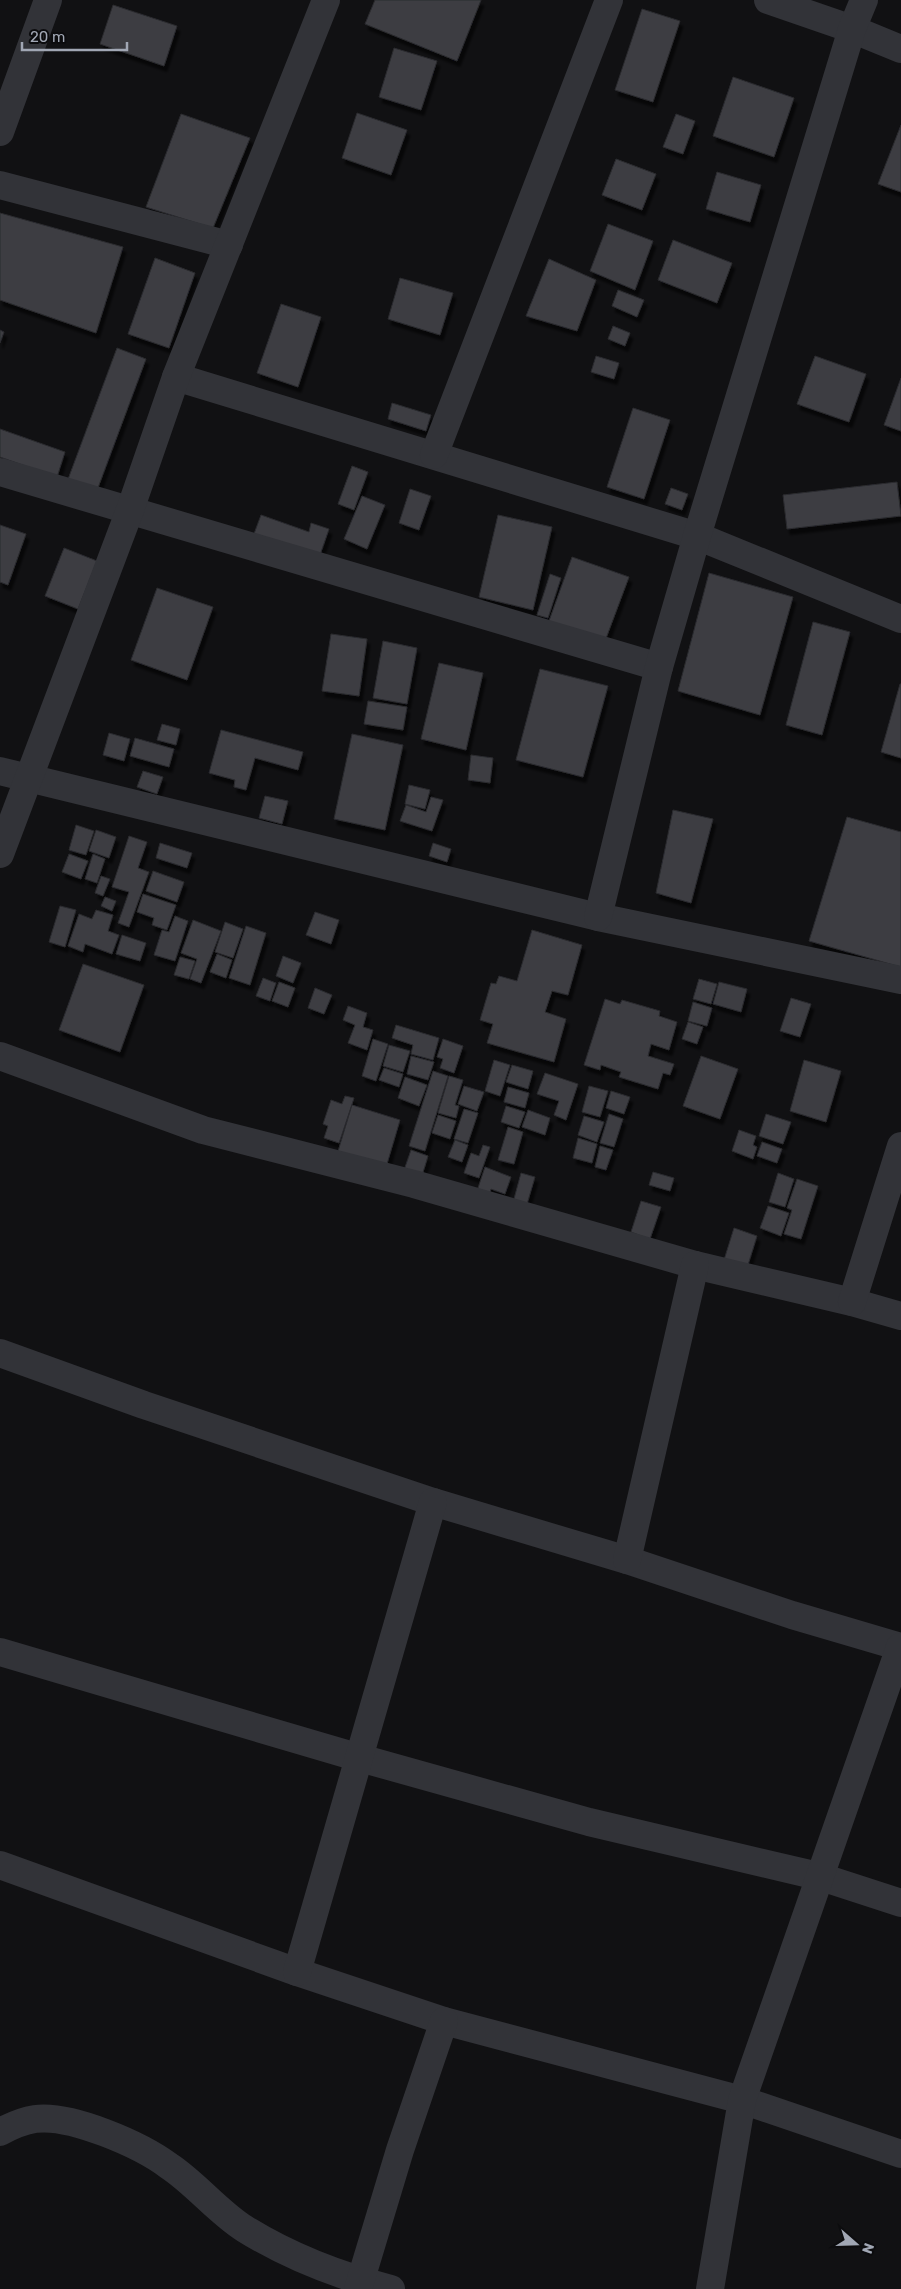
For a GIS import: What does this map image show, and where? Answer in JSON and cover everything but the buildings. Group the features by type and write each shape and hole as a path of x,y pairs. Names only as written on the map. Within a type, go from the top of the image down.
{"street":[{"path":"0,132 48,0"},
{"path":"0,854 130,510 176,377 326,0"},
{"path":"434,456 609,0"},
{"path":"768,0 852,29 901,50"},
{"path":"598,917 659,667 697,536 852,29 864,0"},
{"path":"0,185 229,245"},
{"path":"176,377 697,536 901,618"},
{"path":"0,472 659,667"},
{"path":"0,771 598,917 901,980"},
{"path":"0,1056 203,1130 414,1184 695,1265 852,1302 901,1316"},
{"path":"852,1302 901,1146"},
{"path":"627,1560 695,1265"},
{"path":"0,1354 144,1405 433,1502 627,1560 900,1647 818,1876 742,2100 710,2289"},
{"path":"297,1972 433,1502"},
{"path":"0,1652 360,1758 589,1822 818,1876 901,1903"},
{"path":"0,1865 297,1972 444,2021 742,2100 901,2154"},
{"path":"360,2285 400,2150 444,2021"},
{"path":"0,2132 14,2124 37,2119 76,2123 126,2141 169,2166 243,2228 318,2267 360,2285 391,2289"}]}
